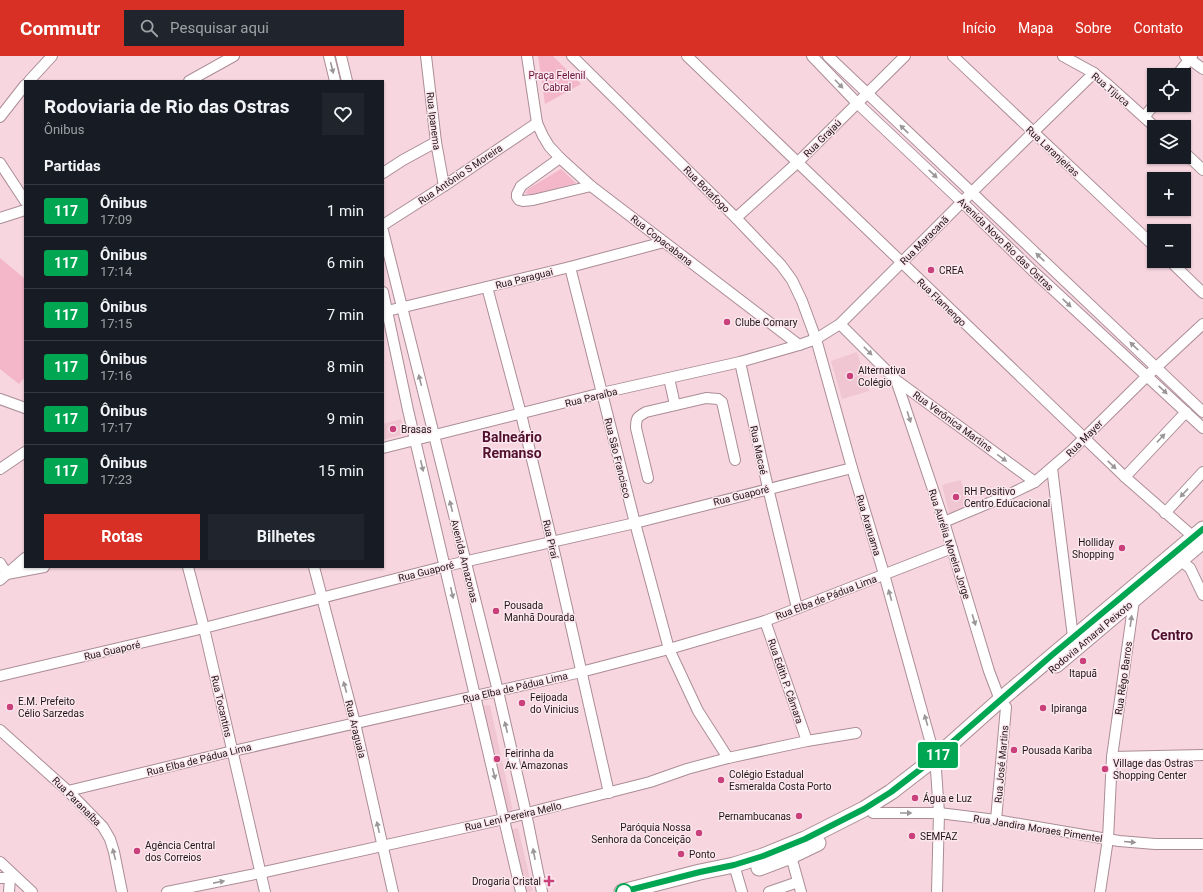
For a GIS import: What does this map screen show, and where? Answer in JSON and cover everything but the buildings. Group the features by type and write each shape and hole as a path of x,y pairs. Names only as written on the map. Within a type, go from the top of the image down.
{"highway":[{"name":"Rodovia Amaral Peixoto","path":"661,892 698,883 736,870 791,856 828,838 873,813 936,764 1073,637 1201,539"},
{"name":"Rodovia Amaral Peixoto","path":"1003,703 1134,600 1177,557"},
{"name":"Rodovia Amaral Peixoto","path":"622,892 700,872 736,870 763,856 805,839 864,809 936,764"}],"street":[{"path":"32,80 52,56"},
{"path":"191,80 234,56"},
{"path":"329,56 336,80"},
{"path":"341,56 347,80"},
{"name":"Rua Ipanema","path":"426,56 436,142 444,186"},
{"name":"Rua Copacabana","path":"527,56 537,123 549,146 560,158 591,186 799,345"},
{"name":"Rua Botafogo","path":"572,56 736,218 781,265 792,280 802,301 816,339"},
{"name":"Rua Flamengo","path":"687,56 1125,477 1165,513 1201,539"},
{"name":"Avenida Novo Rio das Ostras","path":"812,56 857,103 1033,271 1203,428"},
{"name":"Avenida Novo Rio das Ostras","path":"828,56 1203,412"},
{"name":"Rua Grajaú","path":"736,218 798,162 905,56"},
{"name":"Rua Laranjeiras","path":"953,56 1147,239"},
{"name":"Rua Tijuca","path":"1063,56 1094,74 1106,83 1147,120"},
{"path":"1182,68 1189,57 1203,69"},
{"name":"Rua Maracanã","path":"799,345 816,339 840,324 971,193 1094,74"},
{"path":"0,117 24,89"},
{"path":"1144,117 1148,112"},
{"name":"Rua Antônio S Moreira","path":"384,224 537,123"},
{"path":"384,172 436,142"},
{"path":"560,158 521,186 517,194 519,200 533,200 591,186"},
{"path":"1191,159 1203,170"},
{"path":"0,163 24,199"},
{"path":"0,218 24,210"},
{"name":"Avenida Amazonas","path":"384,235 433,436 498,691 526,813 542,892"},
{"name":"Rua Paraguai","path":"385,312 570,267 664,242"},
{"name":"Rua São Francisco","path":"570,267 668,649 698,711 728,758"},
{"path":"1177,268 1203,293"},
{"name":"Rua Piraí","path":"487,287 552,542 609,793"},
{"name":"Avenida Amazonas","path":"384,302 408,410 446,566 474,696 521,892"},
{"name":"Rua Verônica Martins","path":"840,324 896,380 1035,482"},
{"name":"Rua Mayer","path":"944,522 1035,482 1071,451 1147,376 1203,324"},
{"name":"Rua Araruama","path":"816,339 852,468 884,574 936,764 939,813 938,892"},
{"name":"Rua Paraíba","path":"384,448 668,378 740,362 799,345"},
{"name":"Rua Macaé","path":"740,362 797,608"},
{"path":"668,378 675,405"},
{"name":"Rua Aurélia Moreira Jorge","path":"896,380 944,522 990,671 1003,703"},
{"path":"648,478 638,437 636,420 638,416 646,412 706,398 718,399 722,402 735,460"},
{"path":"0,399 24,408"},
{"path":"1125,477 1186,412"},
{"path":"0,469 24,453"},
{"name":"Rua Guaporé","path":"0,676 204,628 465,561 635,523 768,488 852,468"},
{"path":"1052,468 1073,637"},
{"path":"1165,513 1203,472"},
{"name":"Rua Elba de Pádua Lima","path":"68,792 233,751 581,672 668,649 765,621 952,548"},
{"path":"1177,557 1190,568 1203,595"},
{"path":"3,577 24,559"},
{"path":"0,563 3,577"},
{"path":"3,577 40,568"},
{"name":"Rua Tocantins","path":"188,568 204,628 265,892"},
{"name":"Rua Araguaia","path":"314,568 355,723 393,892"},
{"name":"Rua Rêgo Barros","path":"1108,839 1112,756 1134,600"},
{"name":"Rua Edith P. Câmara","path":"765,621 807,740"},
{"name":"Rua José Martins","path":"996,820 1003,703"},
{"name":"Rua Paranaíba","path":"0,730 68,792 103,827 110,839 114,852 122,892"},
{"name":"Rua Leni Pereira Mello","path":"167,892 504,819 650,782 728,758 807,740 856,733"},
{"path":"1112,756 1203,755"},
{"name":"Rua Jandira Moraes Pimentel","path":"873,813 939,813 996,820 1119,841 1203,844"},
{"path":"1100,892 1108,839"},
{"path":"769,892 800,887 791,856"},
{"path":"0,862 8,877 9,892"},
{"path":"736,870 742,892"},
{"path":"8,877 32,892"}],"shaded area":[{"name":"Alternativa Colégio","path":"857,352 869,391 842,399 831,361"},
{"name":"Brasas","path":"401,419 405,434 384,440 384,424"},
{"name":"RH Positivo Centro Educacional","path":"961,480 969,509 950,517 942,485"},
{"name":"Feirinha da Av. Amazonas","path":"490,705 513,811 504,812 480,706"},
{"path":"518,828 533,891 529,892 524,892 510,830"}],"green space":[{"name":"Praça Felenil Cabral","path":"538,56 553,56 581,84 545,104"},
{"path":"561,169 576,183 531,195 525,193 528,189"},
{"path":"0,258 24,278 24,378 19,384 0,369"}],"bus line":[{"name":"117","path":"622,892 734,865 763,856 805,839 864,809 891,792 935,758 1052,655 1203,529"}],"place":[{"name":"CREA","path":"931,270"},
{"name":"Clube Comary","path":"727,322"},
{"name":"Alternativa Colégio","path":"850,376"},
{"name":"Brasas","path":"393,429"},
{"name":"RH Positivo Centro Educacional","path":"956,497"},
{"name":"Holliday Shopping","path":"1122,548"},
{"name":"Pousada Manhã Dourada","path":"496,611"},
{"name":"Itapuã","path":"1083,661"},
{"name":"Feijoada do Vinicius","path":"522,703"},
{"name":"E.M. Prefeito Célio Sarzedas","path":"10,707"},
{"name":"Ipiranga","path":"1043,708"},
{"name":"Pousada Kariba","path":"1014,750"},
{"name":"Feirinha da Av. Amazonas","path":"497,759"},
{"name":"Village das Ostras Shopping Center","path":"1105,769"},
{"name":"Colégio Estadual Esmeralda Costa Porto","path":"721,780"},
{"name":"Água e Luz","path":"915,798"},
{"name":"Pernambucanas","path":"799,816"},
{"name":"Paróquia Nossa Senhora da Conceição","path":"699,833"},
{"name":"SEMFAZ","path":"912,836"},
{"name":"Agência Central dos Correios","path":"137,851"},
{"name":"Ponto","path":"681,854"},
{"name":"Drogaria Cristal","path":"549,881"}],"district":[{"name":"Balneário Remanso","path":"512,446"},
{"name":"Centro","path":"1172,635"}]}
